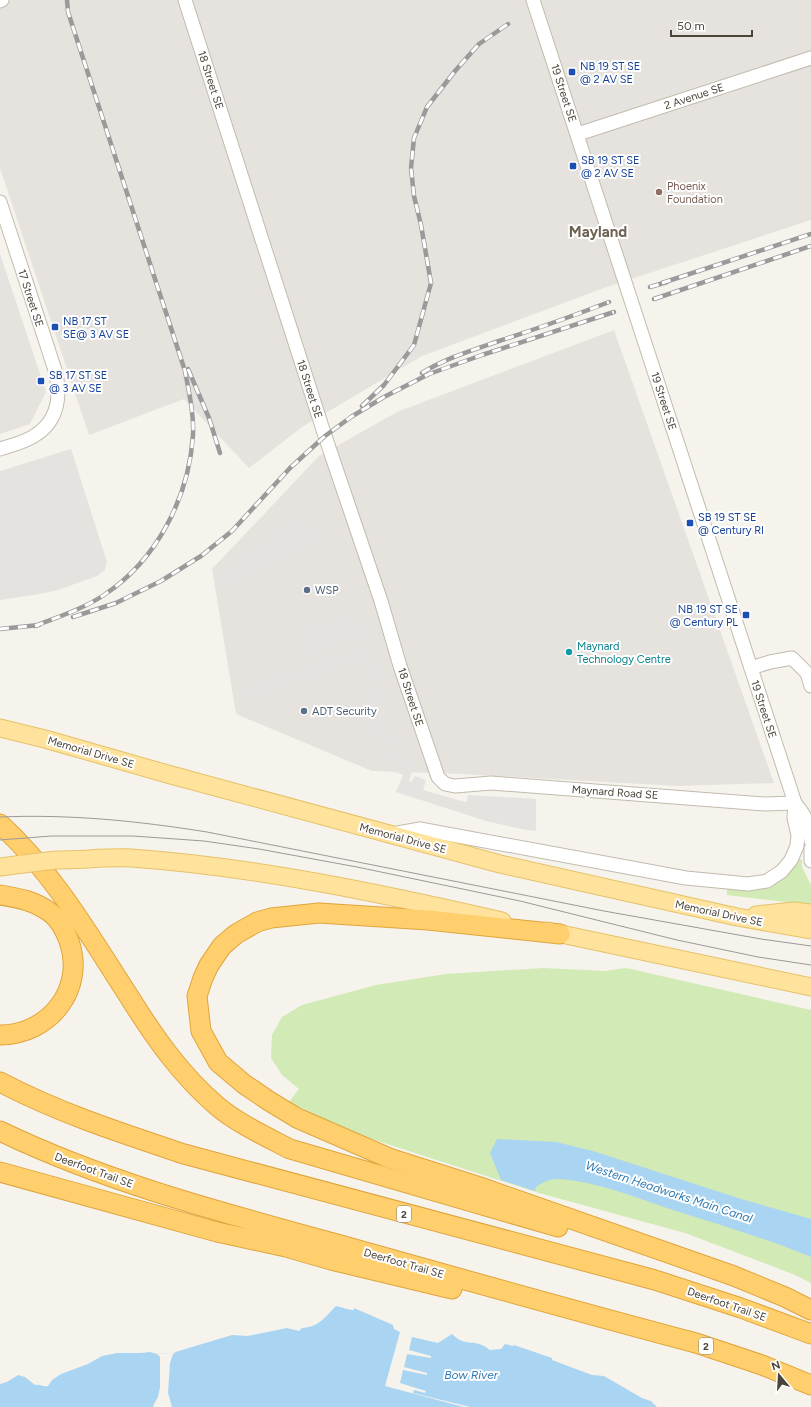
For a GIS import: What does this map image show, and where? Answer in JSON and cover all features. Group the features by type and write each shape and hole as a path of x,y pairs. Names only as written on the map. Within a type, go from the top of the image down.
{"highway":[{"path":"0,824 25,849 71,907 149,1028 180,1070 219,1108 258,1133 290,1149 476,1204 725,1273"},
{"path":"0,895 27,900 51,913 62,924 72,948 73,963 70,985 59,1007 51,1015 35,1028 23,1032 0,1035"},
{"path":"560,934 428,920 319,914 271,918 256,922 236,934 222,946 209,965 197,996 201,1031 218,1062 244,1084 297,1118 389,1158 480,1187 725,1273 785,1297 811,1310"},
{"name":"Deerfoot Trail SE","path":"0,1082 61,1111 124,1135 184,1154 655,1280 741,1308 811,1334"},
{"name":"Deerfoot Trail SE","path":"0,1131 42,1151 116,1179 210,1209 696,1343 762,1365 811,1385"},
{"path":"0,1172 217,1232 286,1247 331,1260 498,1300 598,1317"}],"main road":[{"name":"Memorial Drive SE","path":"0,728 500,864 737,917 811,930"},
{"path":"0,867 56,860 130,858 234,869 385,895 811,987"},
{"path":"737,917 794,911 811,913"}],"street":[{"name":"18 Street SE","path":"185,0 325,436 381,601 400,666 438,777"},
{"name":"19 Street SE","path":"534,0 795,803"},
{"name":"2 Avenue SE","path":"578,134 811,58"},
{"name":"17 Street SE","path":"0,202 58,382 56,409 38,434 22,442 0,449"},
{"path":"751,668 770,662 792,658 807,673 811,686"},
{"name":"Maynard Road SE","path":"438,777 445,784 455,786 491,782 764,804 795,803"},
{"path":"390,834 420,829 686,878 748,884 767,881 782,871 791,860 797,846 798,835 794,818 795,803"},
{"path":"795,803 805,815 810,831 811,841"},
{"path":"811,849 811,861"}],"shaded area":[{"path":"0,0 811,0 811,220 604,288 422,356 302,427 249,468 184,399 89,435 0,168"},
{"path":"0,254 46,392 30,424 0,434"},
{"path":"0,258 9,287 0,290"},
{"path":"614,330 774,783 678,786 462,774 372,771 236,714 212,569 319,456 397,412"},
{"path":"71,449 107,562 105,570 97,576 58,590 0,600 0,471"},
{"path":"310,510 327,539 222,598 218,572 262,535"},
{"path":"353,603 373,636 304,660 293,629 309,619 313,625"},
{"path":"374,638 377,645 375,648 378,664 383,665 388,678 381,680 403,748 395,750 396,752 412,754 416,766 412,771 409,782 411,782 415,776 426,780 423,790 465,802 467,801 468,795 536,799 536,831 486,821 396,792 403,775 385,768 385,762 378,764 353,689 360,687 357,676 361,674 356,666 251,705 247,705 246,702 242,703 236,686"}],"green space":[{"path":"798,859 802,860 802,867 811,885 811,905 727,895 727,888 784,877 791,871"},
{"path":"544,968 604,971 626,968 811,1010 811,1283 793,1274 685,1233 539,1193 350,1132 289,1102 299,1089 282,1075 271,1058 272,1035 282,1017 302,1005 376,985 446,974"}],"water":[{"name":"Western Headworks Main Canal","path":"497,1139 556,1142 593,1151 738,1198 811,1219 811,1257 759,1237 600,1186 572,1180 555,1179 549,1180 536,1187 535,1191 501,1180 490,1153"},
{"path":"336,1306 351,1310 354,1310 354,1308 393,1325 394,1329 400,1332 385,1386 464,1407 0,1407 0,1384 7,1382 18,1375 25,1377 35,1385 48,1386 52,1380 61,1374 88,1364 102,1356 117,1353 172,1353 232,1335 248,1336 287,1328 299,1331 302,1328 317,1324"},
{"name":"Bow River","path":"452,1334 460,1340 482,1345 490,1350 501,1349 505,1344 514,1345 552,1358 552,1360 592,1375 604,1376 642,1398 651,1401 657,1407 470,1407 413,1393 414,1390 425,1393 426,1391 400,1383 403,1370 427,1375 427,1373 404,1367 407,1354 431,1358 431,1356 409,1350 412,1337 438,1343"}],"pier":[{"path":"177,1351 173,1354 170,1363 168,1393 172,1407 153,1407 158,1397 160,1387 160,1357 157,1354 172,1353"}],"tram line":[{"path":"0,817 26,816 104,819 207,832 604,911 761,939 811,946"},
{"path":"0,840 51,836 133,836 204,841 259,849 357,867 520,901 677,940 758,957 811,965"}],"railway":[{"path":"35,626 96,600 123,581 140,564 167,525 177,504 185,481 193,435 192,411 185,371 68,12 67,0"},
{"path":"362,406 384,385 414,345 431,283 421,225 414,196 411,168 414,138 427,107 455,71 479,44 508,24"},
{"path":"662,283 811,234"},
{"path":"654,299 811,246"},
{"path":"650,287 667,282"},
{"path":"422,373 440,363 460,355 609,302"},
{"path":"73,617 116,603 161,581 201,556 232,531 290,468 325,436 351,417 384,397 429,374 614,312"},
{"path":"188,369 209,418 220,453"},
{"path":"0,629 39,625"}],"place":[{"name":"NB 19 ST SE @ 2 AV SE","path":"572,72"},
{"name":"SB 19 ST SE @ 2 AV SE","path":"573,166"},
{"name":"Phoenix Foundation","path":"659,192"},
{"name":"NB 17 ST SE@ 3 AV SE","path":"55,327"},
{"name":"SB 17 ST SE @ 3 AV SE","path":"41,381"},
{"name":"SB 19 ST SE @ Century RI","path":"690,523"},
{"name":"WSP","path":"307,590"},
{"name":"NB 19 ST SE @ Century PL","path":"746,615"},
{"name":"Maynard Technology Centre","path":"569,652"},
{"name":"ADT Security","path":"304,711"}],"district":[{"name":"Mayland","path":"598,232"}]}
